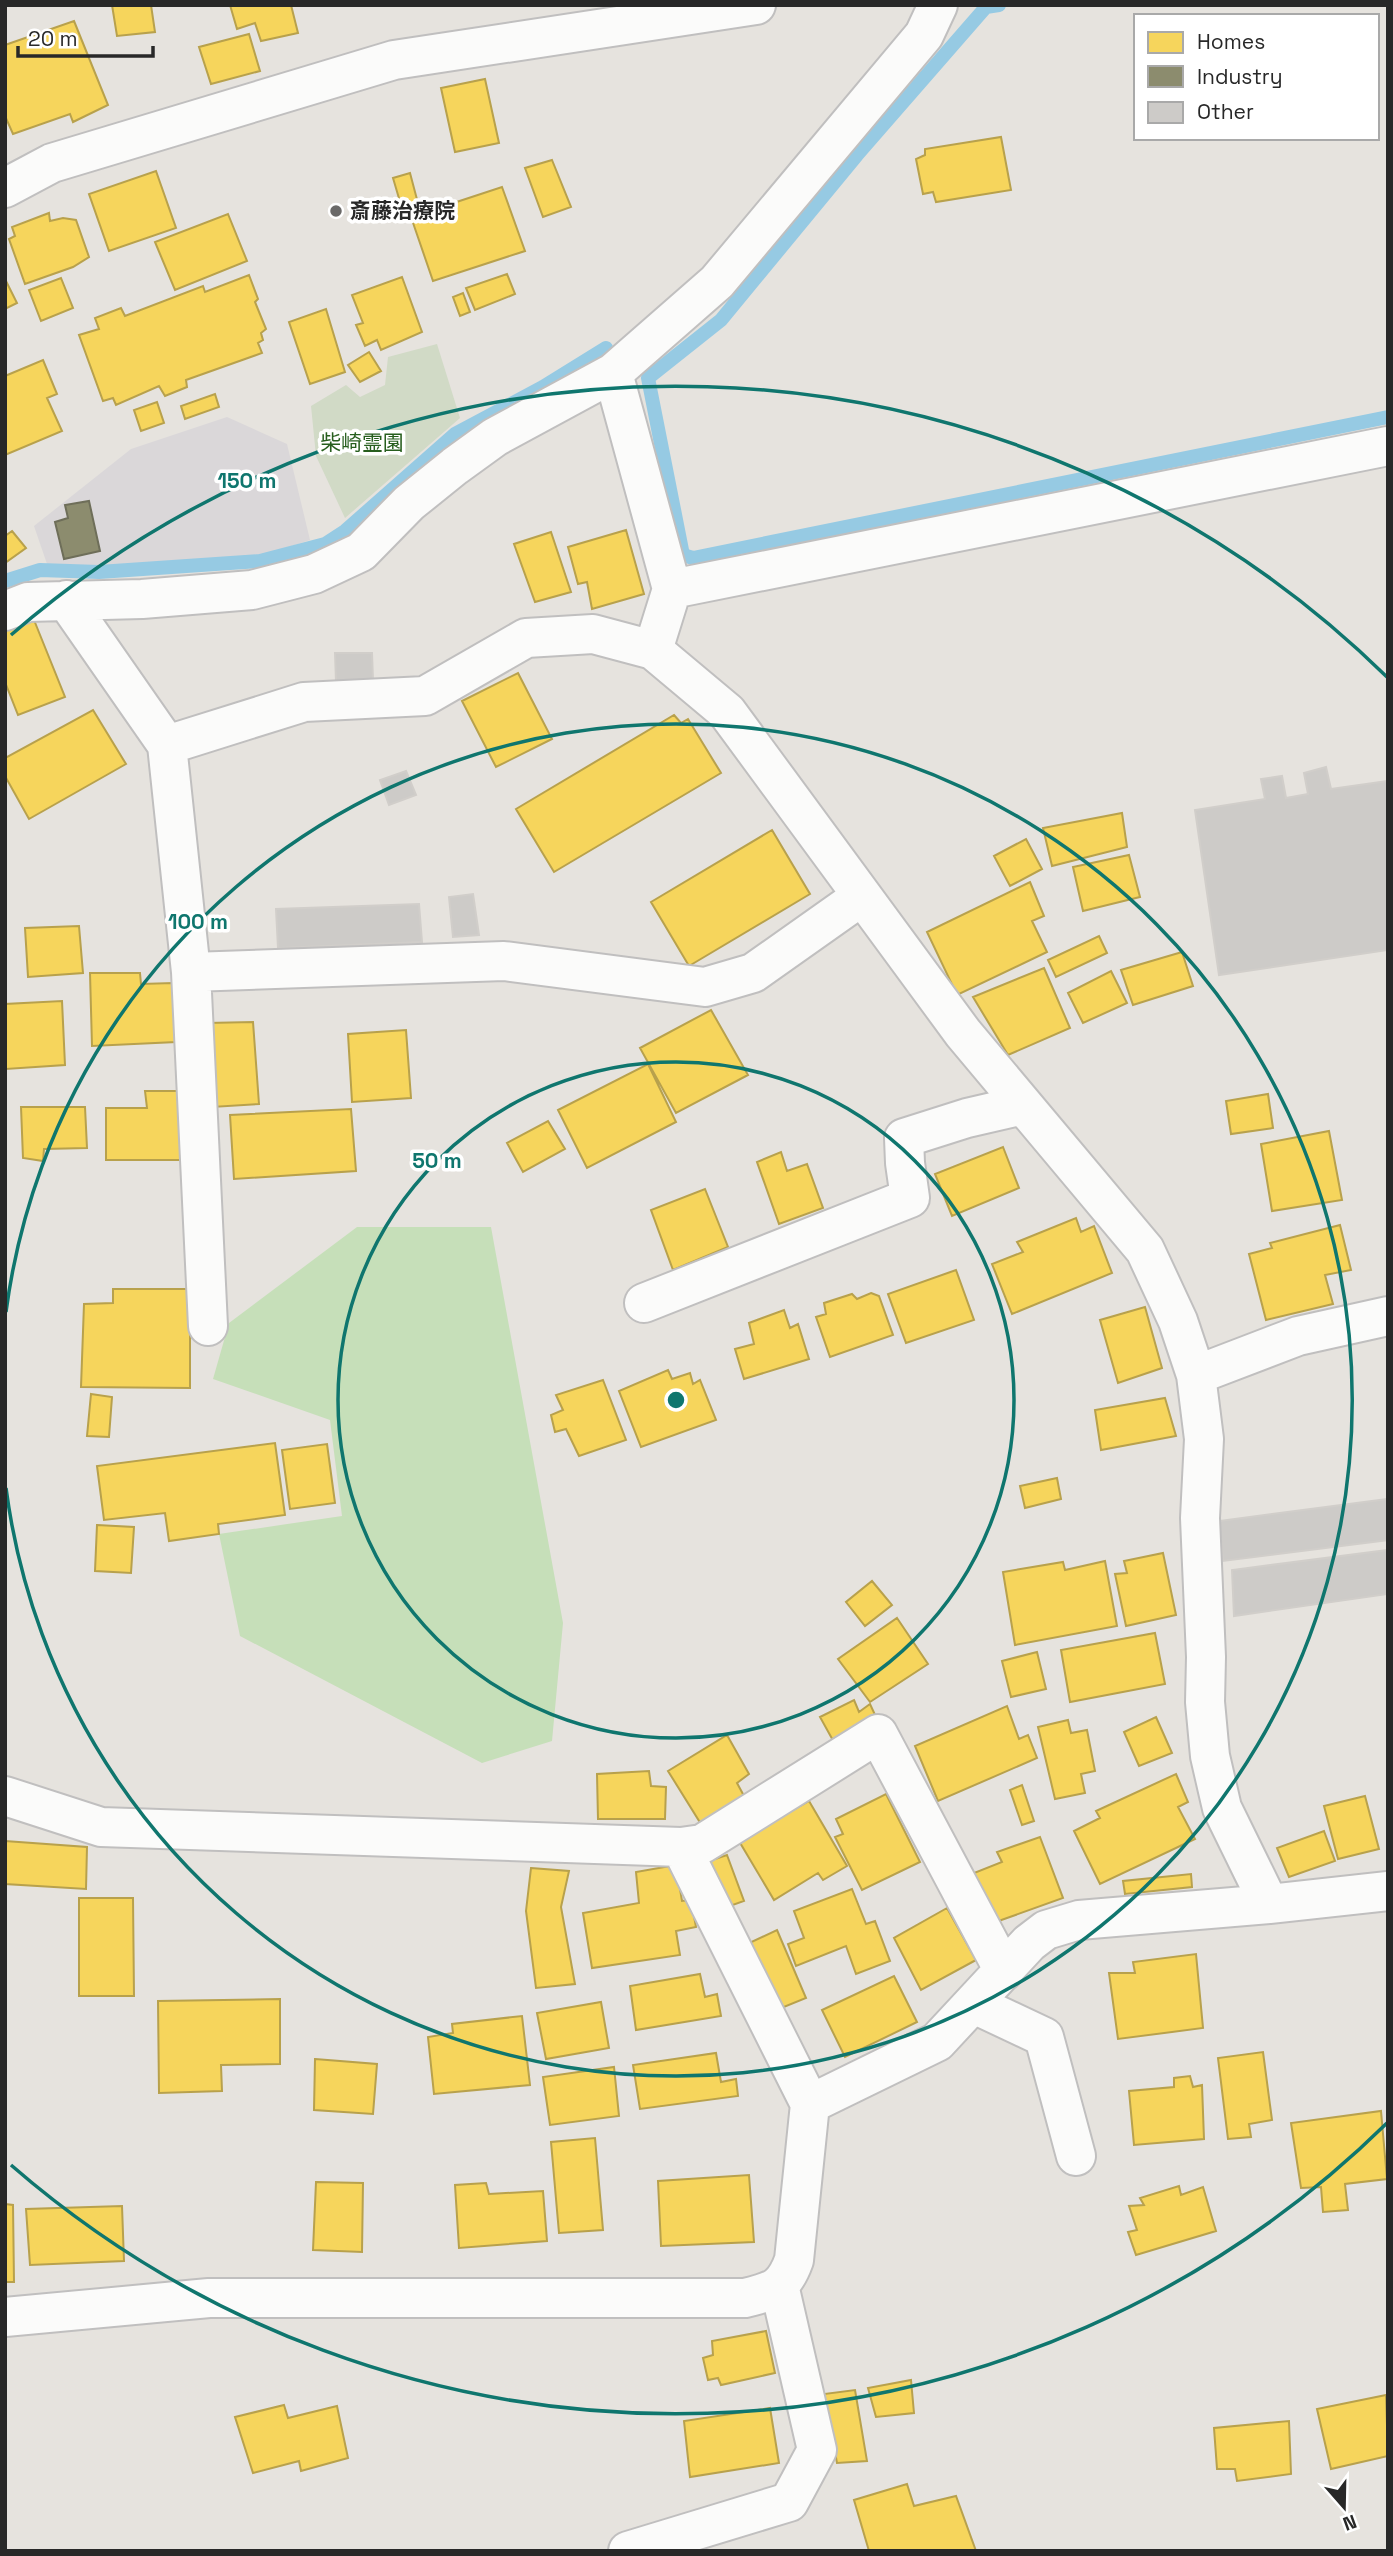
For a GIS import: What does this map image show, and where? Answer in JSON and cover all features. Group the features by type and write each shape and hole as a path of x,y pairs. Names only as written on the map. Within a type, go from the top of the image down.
{"street":[{"path":"5,188 52,163 394,60 756,5"},
{"path":"5,611 28,603 142,599 252,590 314,574 361,552 409,503 495,437 613,373 717,282 924,35 938,5"},
{"path":"613,373 672,589 653,650"},
{"path":"672,589 1388,446"},
{"path":"66,600 167,745 191,972 208,1326"},
{"path":"167,745 304,702 425,696 526,638 593,634 653,650 727,712 963,1033 1145,1250 1178,1321 1196,1375 1204,1438 1200,1518 1206,1657 1205,1702 1210,1756 1222,1808 1269,1904"},
{"path":"191,972 504,961 705,987 753,973 862,897"},
{"path":"644,1303 910,1198 904,1138 968,1118 1023,1105"},
{"path":"1196,1375 1297,1336 1388,1316"},
{"path":"5,1796 101,1827 681,1847 702,1844 878,1734 1004,1971"},
{"path":"5,2318 209,2298 746,2298 771,2292 787,2279 794,2260 810,2104 681,1847"},
{"path":"810,2104 937,2042 1029,1943 1046,1930 1079,1920 1388,1891"},
{"path":"974,2004 1044,2037 1076,2156"},
{"path":"628,2551 789,2502 817,2450 779,2285"}],"shaded area":[{"path":"227,417 287,444 310,540 261,556 104,568 47,564 34,526 131,449"}],"green space":[{"name":"柴崎霊園","path":"437,344 460,418 345,518 316,456 311,406 346,385 360,397 385,385 388,357"},
{"path":"357,1227 491,1227 563,1623 552,1741 482,1763 240,1636 219,1534 342,1516 330,1420 213,1379 229,1323"}],"building: Homes":[{"path":"112,5 151,5 155,32 117,36"},
{"path":"230,5 291,5 298,33 261,41 255,23 237,29"},
{"path":"74,21 108,105 73,122 70,114 13,134 5,116 5,45"},
{"path":"249,34 260,71 211,84 199,47"},
{"path":"485,79 499,143 455,152 441,88"},
{"path":"1001,137 1011,190 936,202 933,192 923,194 916,159 925,155 925,149"},
{"path":"552,160 571,207 543,217 525,168"},
{"path":"156,171 176,228 109,251 89,194"},
{"path":"410,173 419,207 403,212 393,178"},
{"path":"502,187 525,251 433,281 411,217"},
{"path":"49,213 50,221 63,218 76,220 89,257 73,267 25,284 9,239 15,236 12,227"},
{"path":"228,214 247,261 175,290 155,242"},
{"path":"507,274 515,294 475,310 466,288"},
{"path":"249,275 258,299 255,302 266,329 261,333 263,340 258,343 262,353 186,380 187,387 165,396 159,386 116,405 113,398 103,401 79,335 99,329 95,318 121,308 125,316 203,286 205,292"},
{"path":"402,277 422,332 381,350 377,340 365,346 356,325 363,323 352,295"},
{"path":"61,278 73,308 41,321 29,290"},
{"path":"5,279 17,303 5,309"},
{"path":"463,293 470,312 460,316 453,297"},
{"path":"326,309 345,372 310,384 289,322"},
{"path":"369,352 381,371 360,382 348,365"},
{"path":"43,360 57,394 47,398 62,431 5,455 5,376"},
{"path":"215,394 219,407 185,419 181,406"},
{"path":"157,402 164,423 141,431 134,410"},
{"path":"626,530 644,594 592,609 587,582 578,584 568,547"},
{"path":"12,531 26,548 5,563 5,536"},
{"path":"551,532 571,592 535,602 514,544"},
{"path":"34,620 65,697 18,715 5,682 5,631"},
{"path":"518,673 552,739 496,767 462,701"},
{"path":"93,710 126,764 29,819 5,776 5,758"},
{"path":"674,715 681,723 688,719 721,773 554,872 516,809"},
{"path":"1122,813 1127,847 1052,866 1043,828"},
{"path":"772,830 810,894 689,966 651,902"},
{"path":"1026,839 1042,869 1010,886 994,856"},
{"path":"1129,855 1140,897 1083,911 1073,867"},
{"path":"1030,882 1044,916 1032,921 1047,952 957,995 927,932"},
{"path":"79,926 83,973 28,977 25,928"},
{"path":"1099,936 1107,953 1056,977 1048,960"},
{"path":"1182,952 1193,986 1133,1005 1121,970"},
{"path":"1044,968 1070,1028 1008,1055 973,997"},
{"path":"1111,971 1127,1003 1083,1023 1068,993"},
{"path":"90,973 140,973 141,984 173,983 176,1042 92,1046"},
{"path":"62,1001 65,1065 6,1069 5,1004"},
{"path":"711,1010 748,1075 676,1113 640,1048"},
{"path":"253,1022 259,1104 212,1107 207,1023"},
{"path":"406,1030 411,1098 352,1102 348,1034"},
{"path":"648,1064 676,1122 587,1168 558,1110"},
{"path":"145,1091 180,1091 181,1160 106,1160 106,1108 147,1108"},
{"path":"1268,1094 1273,1128 1231,1134 1226,1101"},
{"path":"21,1107 85,1107 87,1148 44,1149 43,1161 23,1158"},
{"path":"351,1109 356,1171 234,1179 230,1115"},
{"path":"548,1121 565,1149 523,1172 507,1143"},
{"path":"1329,1131 1342,1200 1272,1211 1261,1144"},
{"path":"1003,1147 1019,1188 952,1216 935,1174"},
{"path":"781,1152 787,1171 807,1164 823,1208 779,1224 757,1162"},
{"path":"705,1189 728,1247 673,1270 651,1210"},
{"path":"1076,1218 1081,1232 1094,1226 1112,1273 1012,1314 992,1264 1023,1252 1017,1242"},
{"path":"1340,1225 1351,1270 1325,1275 1333,1304 1266,1320 1249,1254 1272,1248 1270,1243"},
{"path":"956,1270 974,1320 906,1343 888,1294"},
{"path":"113,1289 190,1289 190,1388 81,1387 84,1304 113,1303"},
{"path":"871,1293 879,1296 893,1335 830,1357 816,1317 826,1314 824,1303 852,1294 857,1299"},
{"path":"1145,1307 1162,1368 1118,1383 1100,1320"},
{"path":"784,1310 790,1328 798,1324 809,1359 744,1379 735,1349 754,1344 749,1323"},
{"path":"668,1370 672,1379 690,1373 693,1384 700,1380 716,1420 641,1447 619,1391"},
{"path":"603,1380 626,1440 579,1456 566,1429 555,1432 551,1415 563,1410 556,1395"},
{"path":"91,1394 112,1397 109,1437 87,1436"},
{"path":"1165,1398 1176,1436 1101,1450 1095,1410"},
{"path":"275,1443 285,1515 218,1524 219,1534 169,1541 165,1513 104,1520 97,1466"},
{"path":"327,1444 335,1503 290,1509 282,1450"},
{"path":"1057,1478 1061,1499 1025,1508 1020,1486"},
{"path":"97,1525 134,1527 131,1573 95,1571"},
{"path":"1163,1553 1176,1615 1126,1626 1115,1574 1127,1573 1124,1561"},
{"path":"1105,1561 1117,1626 1015,1645 1003,1572 1063,1562 1065,1570"},
{"path":"872,1581 892,1605 865,1626 846,1602"},
{"path":"897,1618 928,1664 870,1702 838,1659"},
{"path":"1155,1633 1165,1684 1070,1702 1061,1650"},
{"path":"1037,1652 1046,1689 1011,1697 1002,1661"},
{"path":"854,1700 859,1712 870,1704 876,1717 835,1744 820,1717"},
{"path":"1007,1706 1019,1739 1028,1735 1037,1758 938,1801 915,1746"},
{"path":"1156,1717 1172,1753 1139,1766 1124,1732"},
{"path":"1068,1720 1071,1733 1087,1730 1095,1771 1081,1774 1085,1793 1055,1799 1038,1727"},
{"path":"727,1735 749,1774 737,1783 744,1796 701,1824 668,1771"},
{"path":"649,1771 651,1786 666,1787 665,1819 598,1819 597,1774"},
{"path":"1176,1774 1188,1802 1178,1807 1195,1839 1100,1884 1074,1831 1100,1818 1096,1811"},
{"path":"1022,1785 1034,1821 1022,1825 1010,1790"},
{"path":"886,1794 920,1862 862,1890 835,1837 843,1834 836,1819"},
{"path":"1365,1796 1379,1849 1338,1859 1324,1806"},
{"path":"809,1801 847,1866 823,1880 818,1873 774,1900 739,1841"},
{"path":"1324,1831 1335,1861 1289,1877 1277,1848"},
{"path":"1040,1837 1063,1898 993,1923 974,1873 1002,1862 997,1852"},
{"path":"5,1841 87,1847 86,1889 5,1884"},
{"path":"727,1855 744,1901 727,1907 709,1861"},
{"path":"676,1865 682,1901 691,1900 696,1927 676,1931 680,1955 592,1968 583,1913 639,1903 636,1872"},
{"path":"531,1868 569,1871 561,1907 575,1984 536,1988 526,1911"},
{"path":"1191,1874 1192,1887 1125,1894 1123,1881"},
{"path":"852,1889 866,1924 875,1921 890,1961 856,1974 846,1946 796,1966 788,1944 804,1938 794,1911"},
{"path":"79,1898 133,1898 134,1996 79,1996"},
{"path":"947,1908 976,1960 921,1990 894,1938"},
{"path":"777,1930 806,1998 774,2011 745,1945"},
{"path":"1196,1954 1203,2028 1118,2039 1109,1973 1135,1973 1133,1962"},
{"path":"700,1974 705,1997 717,1994 721,2016 636,2030 630,1986"},
{"path":"894,1976 917,2022 845,2057 822,2010"},
{"path":"280,1999 280,2064 221,2065 222,2091 159,2093 158,2001"},
{"path":"601,2002 609,2048 546,2059 537,2013"},
{"path":"522,2016 530,2085 434,2094 428,2037 453,2033 452,2024"},
{"path":"1263,2052 1272,2120 1249,2124 1251,2137 1228,2139 1218,2058"},
{"path":"716,2053 721,2082 736,2079 738,2096 640,2109 633,2065"},
{"path":"315,2059 377,2064 373,2114 314,2110"},
{"path":"614,2067 619,2116 550,2125 543,2077"},
{"path":"1190,2076 1193,2087 1202,2085 1204,2139 1134,2145 1129,2091 1174,2087 1174,2078"},
{"path":"1381,2111 1387,2179 1345,2184 1348,2210 1323,2212 1321,2187 1301,2188 1291,2123"},
{"path":"595,2138 603,2230 559,2233 551,2142"},
{"path":"749,2175 754,2242 661,2246 658,2181"},
{"path":"316,2182 363,2183 362,2252 313,2250"},
{"path":"486,2183 489,2194 543,2191 547,2241 459,2248 455,2185"},
{"path":"1179,2186 1181,2195 1203,2187 1216,2231 1136,2255 1128,2232 1137,2230 1129,2206 1144,2205 1140,2198"},
{"path":"5,2204 13,2205 14,2282 5,2282"},
{"path":"122,2206 124,2261 30,2265 26,2209"},
{"path":"766,2331 775,2373 721,2385 718,2378 708,2380 703,2358 713,2355 712,2341"},
{"path":"911,2380 914,2413 876,2417 868,2388"},
{"path":"855,2390 867,2461 837,2463 824,2394"},
{"path":"1386,2395 1388,2456 1331,2469 1317,2409"},
{"path":"284,2405 288,2418 337,2406 348,2458 301,2471 299,2461 253,2473 235,2417"},
{"path":"770,2408 779,2463 690,2477 684,2421"},
{"path":"1289,2421 1291,2474 1237,2481 1235,2469 1217,2469 1214,2428"},
{"path":"907,2484 914,2506 956,2496 976,2551 869,2551 854,2500"}],"building: Industry":[{"path":"89,501 100,551 64,559 55,522 68,518 65,505"}],"building: Other":[{"path":"335,653 372,653 373,680 336,681"},
{"path":"1326,767 1331,789 1388,781 1388,950 1219,975 1195,810 1265,799 1261,779 1282,776 1286,798 1308,794 1304,773"},
{"path":"406,771 416,795 389,805 380,780"},
{"path":"473,894 479,935 453,937 449,897"},
{"path":"419,904 422,942 278,948 276,909"},
{"path":"1388,1499 1388,1540 1223,1561 1219,1521"},
{"path":"1388,1550 1388,1594 1234,1616 1232,1570"}],"waterway":[{"path":"999,5 986,7 857,155 721,320 648,378 683,555 693,558 1388,417"},
{"path":"5,581 40,570 99,572 260,561 325,544 345,531 455,434 543,387 606,348"}],"place":[{"name":"斎藤治療院","path":"336,211"}]}
